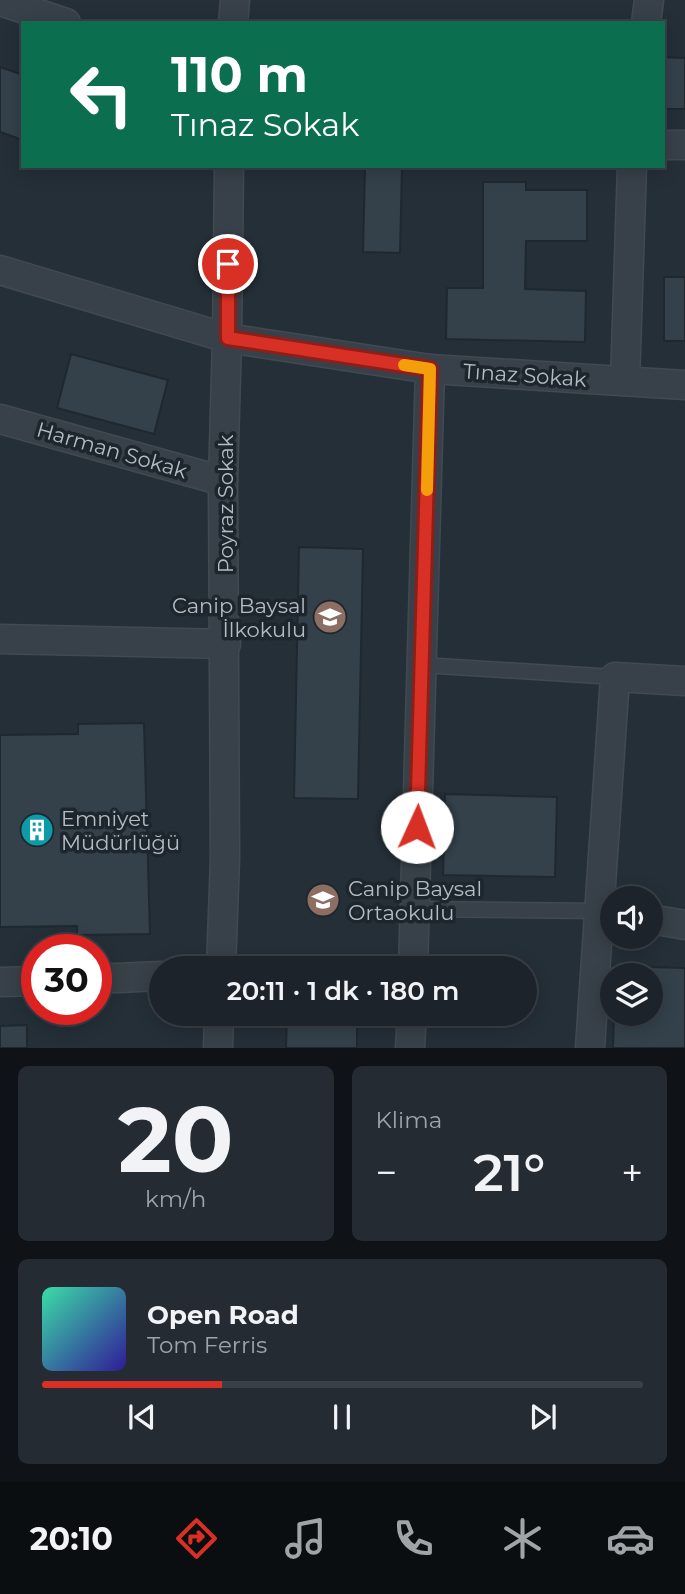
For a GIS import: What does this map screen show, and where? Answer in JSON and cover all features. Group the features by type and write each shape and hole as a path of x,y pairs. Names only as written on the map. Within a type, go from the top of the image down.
{"street":[{"path":"233,21 235,0"},
{"path":"646,21 649,0"},
{"path":"0,1 60,21"},
{"path":"665,145 685,145"},
{"name":"Poyraz Sokak","path":"221,956 225,858 226,644 223,481 228,338 229,168"},
{"path":"625,381 632,168"},
{"name":"Tınaz Sokak","path":"0,271 228,338 430,369 685,385"},
{"path":"413,956 430,369"},
{"name":"Harman Sokak","path":"0,419 223,481"},
{"path":"0,639 226,644"},
{"path":"607,886 615,677 685,681"},
{"path":"663,921 685,925"},
{"path":"590,1048 602,949"},
{"path":"112,978 149,977"},
{"path":"0,982 21,981"},
{"path":"218,1048 219,1026"},
{"path":"411,1048 412,1026"}],"lane":[{"path":"422,665 615,677"},
{"path":"415,909 600,912"}],"building":[{"path":"665,57 685,58 685,109 665,109"},
{"path":"0,67 21,74 21,139 0,132"},
{"path":"365,168 402,168 400,253 363,252"},
{"path":"483,182 526,182 526,190 587,190 587,241 526,241 525,289 586,291 585,342 446,339 447,288 483,288"},
{"path":"664,277 685,277 685,341 664,341"},
{"path":"71,354 168,380 154,434 57,408"},
{"path":"299,547 363,549 358,799 294,798"},
{"name":"Emniyet Müdürlüğü","path":"144,723 150,934 77,934 77,926 0,927 0,735 78,734 78,724"},
{"path":"445,794 557,797 555,877 443,875"},
{"path":"663,967 685,968 685,1048 613,1048 614,1026 663,1026"},
{"path":"27,1025 27,1048 0,1048 0,1026"},
{"path":"287,1026 357,1026 357,1048 286,1048"}],"slow traffic":[{"path":"404,365 430,369 427,490"}],"place":[{"name":"Canip Baysal İlkokulu","path":"330,617"},
{"name":"Emniyet Müdürlüğü","path":"37,830"},
{"name":"Canip Baysal Ortaokulu","path":"323,900"}],"route":[{"path":"228,264 228,338 430,369 417,827"}]}
